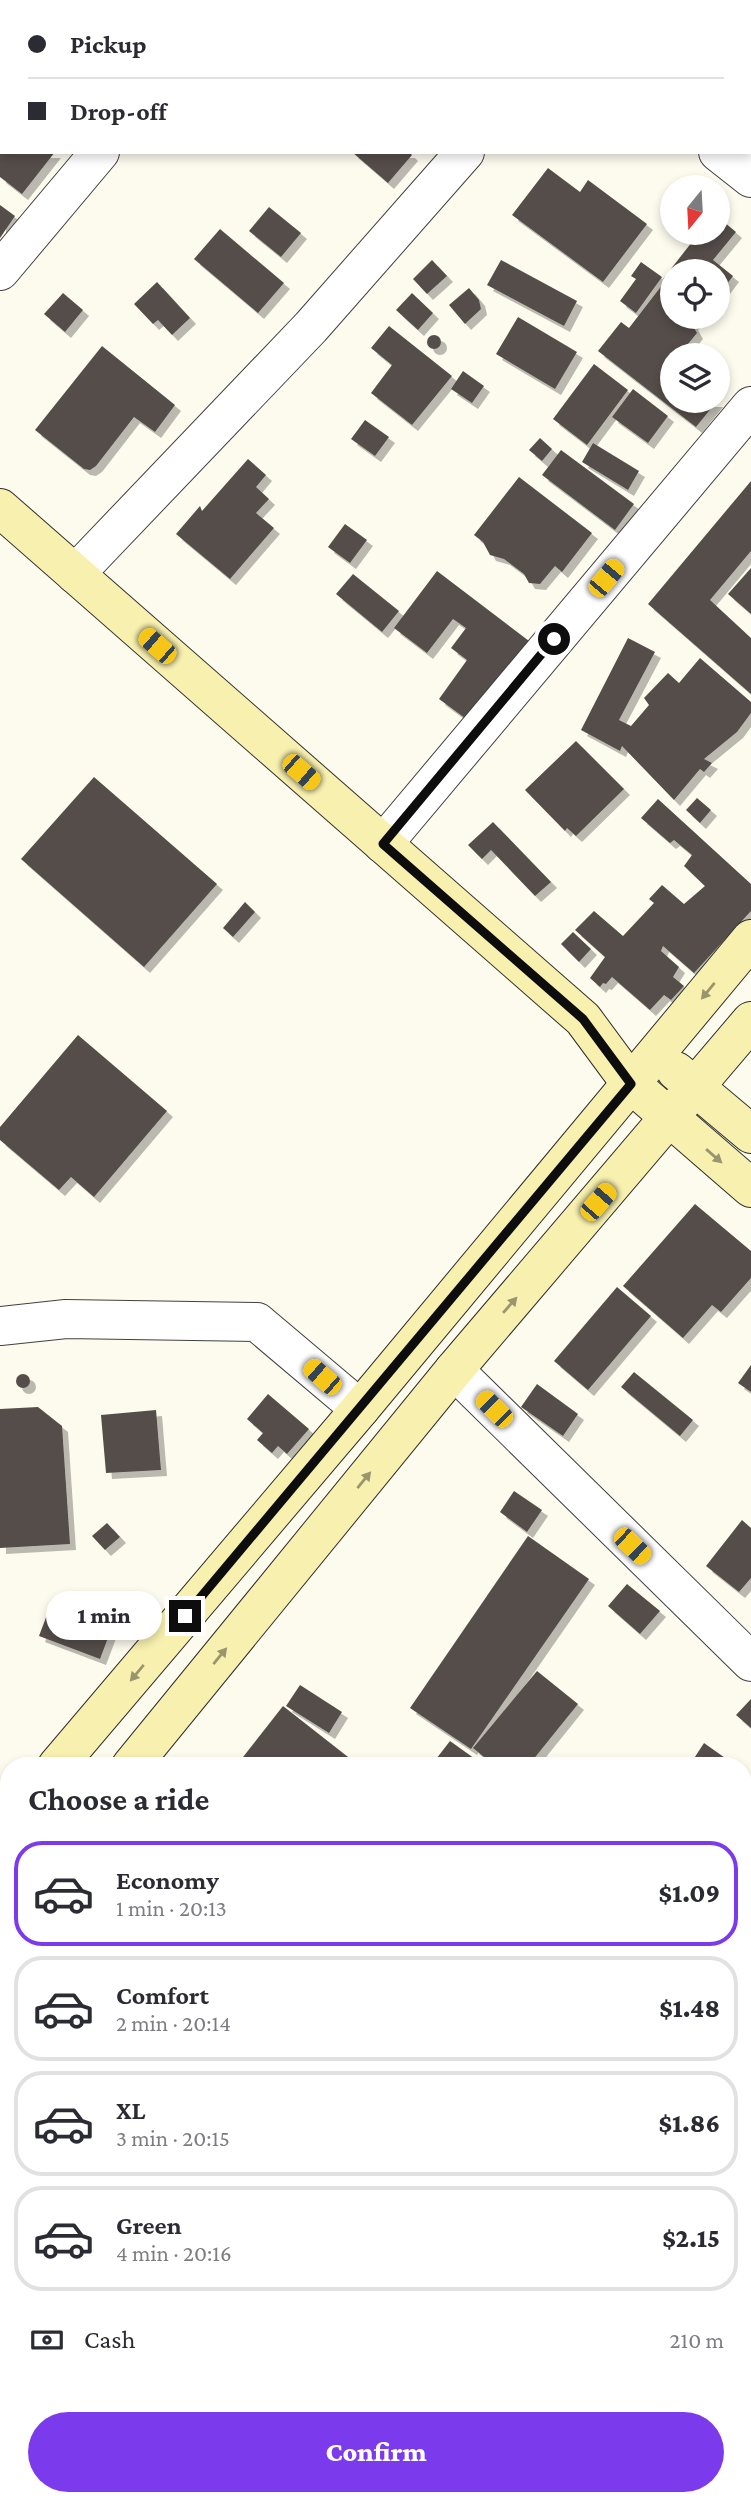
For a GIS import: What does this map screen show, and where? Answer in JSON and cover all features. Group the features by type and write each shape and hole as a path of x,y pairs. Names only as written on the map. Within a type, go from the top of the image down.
{"main road":[{"path":"0,508 583,1019 631,1084 751,1188"},
{"path":"65,1757 360,1409 751,939"},
{"path":"583,1019 656,1055 751,1135"},
{"path":"138,1757 454,1370 751,1021"}],"street":[{"path":"0,271 98,154"},
{"path":"75,574 311,327 463,154"},
{"path":"721,154 751,178"},
{"path":"383,844 751,406"},
{"path":"0,1326 65,1319 257,1322 360,1409"},
{"path":"454,1370 751,1662"}],"building":[{"path":"0,154 53,154 22,194 0,177"},
{"path":"354,154 411,154 388,183"},
{"path":"548,168 580,192 588,180 647,224 603,282 512,215"},
{"path":"0,205 15,216 0,238"},
{"path":"269,207 301,233 281,257 249,231"},
{"path":"730,227 736,232 730,239"},
{"path":"220,229 284,283 258,313 194,259"},
{"path":"690,245 725,245 714,259 679,259"},
{"path":"432,260 447,276 427,294 413,279"},
{"path":"501,260 577,301 564,326 487,285"},
{"path":"641,262 660,276 660,280 636,313 620,301 636,279 631,276"},
{"path":"157,282 190,318 172,335 158,320 153,324 134,304"},
{"path":"469,288 479,300 481,309 465,324 449,305"},
{"path":"660,288 660,329 695,329 697,333 689,343 660,343 660,399 598,351 621,322 629,328"},
{"path":"63,293 83,310 65,332 44,314"},
{"path":"412,293 433,313 418,330 396,310"},
{"path":"518,317 577,352 555,389 496,354"},
{"path":"389,326 452,376 412,425 371,393 392,365 371,348"},
{"path":"434,335 439,337 439,347 434,349 429,347 427,342 429,337"},
{"path":"102,346 175,405 155,432 134,417 90,470 84,469 35,430"},
{"path":"594,364 628,390 587,445 553,419"},
{"path":"463,371 484,386 472,403 451,389"},
{"path":"633,389 660,410 660,413 668,416 648,443 612,417"},
{"path":"678,413 707,413 696,427"},
{"path":"365,420 389,437 375,456 351,439"},
{"path":"540,438 552,449 542,461 529,450"},
{"path":"593,443 639,471 628,490 582,462"},
{"path":"561,450 634,504 615,530 542,475"},
{"path":"248,459 266,475 256,487 269,499 256,513 274,528 230,579 176,534 200,506 202,511"},
{"path":"519,477 592,533 562,572 555,566 540,584 529,583 524,574 504,559 490,555 483,542 474,535"},
{"path":"751,481 751,551 710,600 751,638 751,694 648,604"},
{"path":"345,524 367,540 350,563 328,547"},
{"path":"751,568 751,614 728,594"},
{"path":"437,571 533,644 473,724 439,699 467,660 451,648 466,628 453,619 427,653 394,628"},
{"path":"353,574 399,611 382,632 336,594"},
{"path":"628,638 655,652 619,720 631,726 649,705 644,698 668,673 679,683 700,658 751,702 751,713 737,732 704,759 712,763 704,772 700,769 674,800 622,746 620,751 581,730"},
{"path":"576,741 624,789 576,836 567,828 565,831 525,790"},
{"path":"94,777 217,884 144,967 21,859"},
{"path":"697,798 711,810 700,823 686,810"},
{"path":"658,799 751,884 751,911 694,973 663,946 661,951 679,967 673,977 684,986 671,1000 664,995 650,1010 612,977 600,987 590,978 605,957 575,930 594,911 623,936 654,903 649,899 662,885 684,904 705,886 684,866 692,855 674,840 670,843 641,818"},
{"path":"493,822 551,882 535,896 491,850 482,859 468,845"},
{"path":"245,902 255,912 233,937 223,928"},
{"path":"573,932 591,949 579,962 561,944"},
{"path":"78,1035 167,1111 94,1197 71,1177 59,1190 0,1140 0,1127"},
{"path":"695,1204 751,1251 751,1278 721,1312 712,1305 683,1338 623,1286"},
{"path":"617,1287 651,1316 588,1390 554,1361"},
{"path":"751,1365 751,1392 738,1383"},
{"path":"634,1372 693,1420 680,1436 621,1387"},
{"path":"23,1374 28,1376 28,1386 23,1388 18,1386 16,1381 18,1376"},
{"path":"537,1384 578,1414 563,1436 521,1407"},
{"path":"268,1394 309,1429 287,1454 278,1446 272,1453 257,1440 263,1433 247,1419"},
{"path":"38,1407 62,1426 70,1544 0,1548 0,1409"},
{"path":"156,1410 161,1470 106,1473 101,1415"},
{"path":"514,1491 542,1510 527,1532 500,1512"},
{"path":"742,1520 751,1528 751,1578 739,1592 706,1566"},
{"path":"107,1523 120,1537 105,1550 92,1536"},
{"path":"528,1536 589,1579 471,1749 410,1708"},
{"path":"627,1584 660,1611 640,1634 608,1606"},
{"path":"53,1599 114,1622 100,1659 39,1636"},
{"path":"537,1671 578,1704 535,1757 484,1757 473,1748"},
{"path":"300,1685 342,1712 329,1733 286,1706"},
{"path":"751,1699 751,1728 736,1715"},
{"path":"283,1706 348,1757 243,1757"},
{"path":"450,1741 472,1757 438,1757"},
{"path":"704,1743 724,1757 695,1757"}],"route":[{"path":"185,1616 631,1084 583,1019 383,844 554,639"}]}
